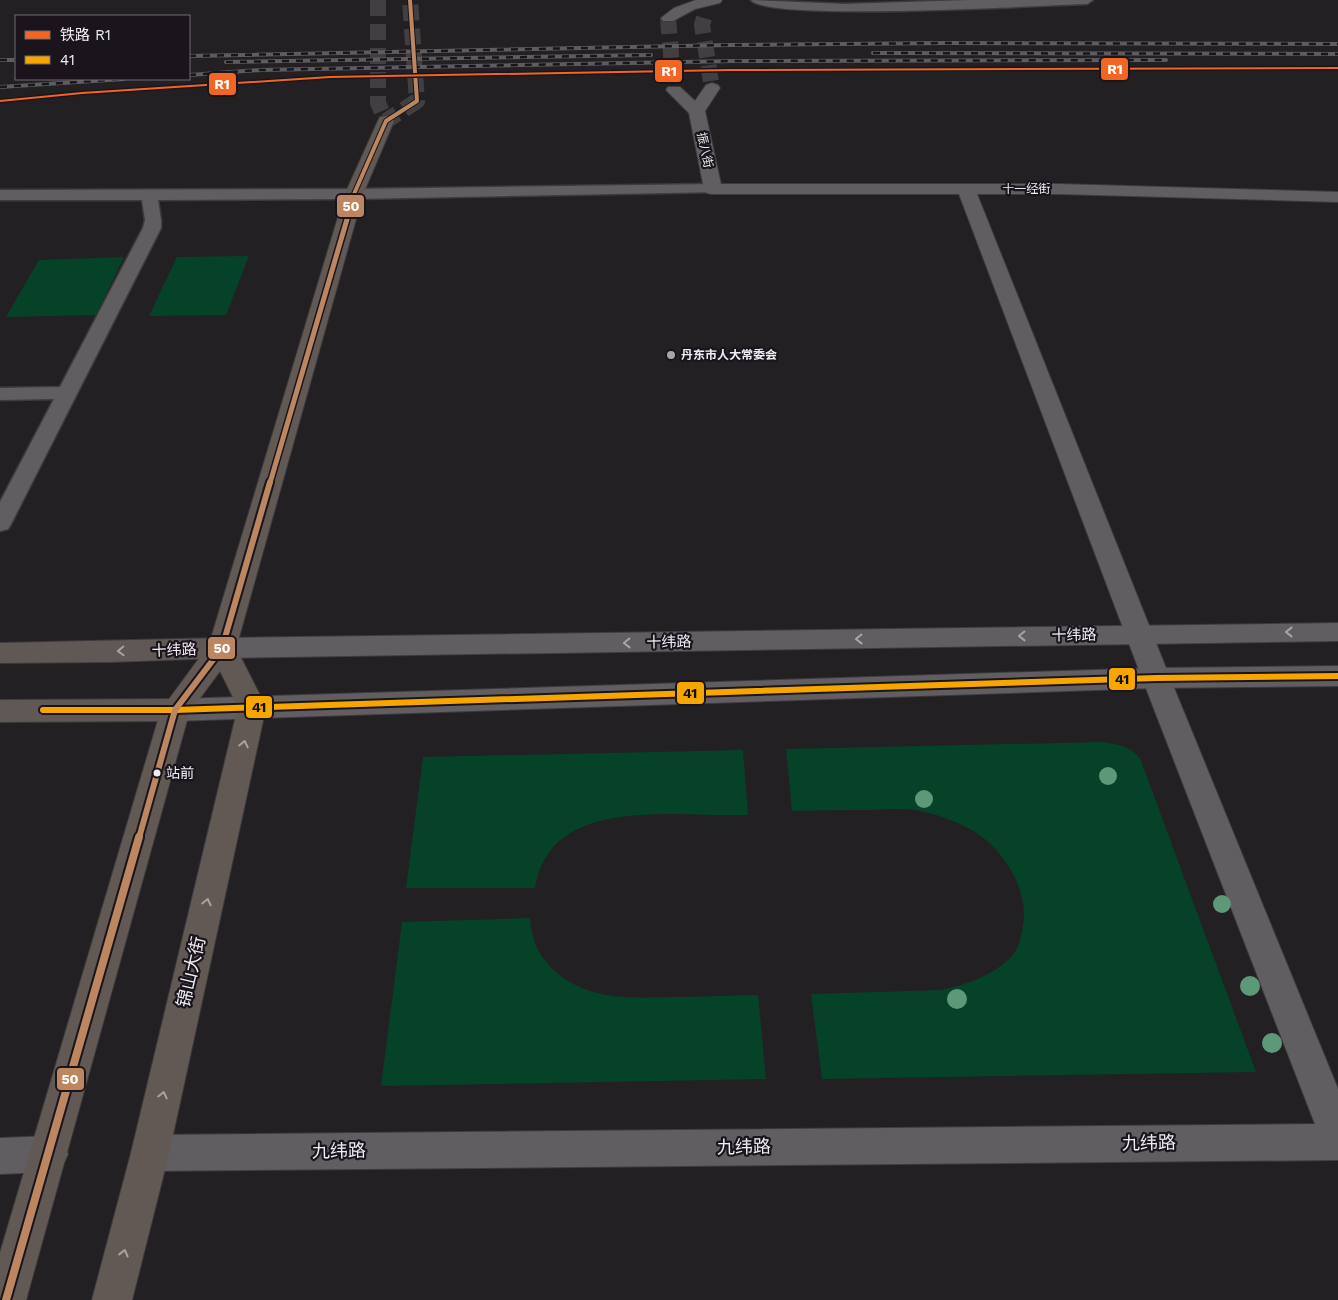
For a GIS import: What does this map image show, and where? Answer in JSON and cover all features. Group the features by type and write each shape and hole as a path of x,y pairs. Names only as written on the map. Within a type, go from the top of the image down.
{"highway":[{"path":"6,1300 175,710 222,648 354,194 386,121"},
{"path":"222,648 252,707"},
{"name":"锦山大街","path":"112,1300 150,1153 252,707"}],"main road":[{"name":"十纬路","path":"0,653 222,648"},
{"path":"0,711 175,710"}],"street":[{"path":"668,18 680,10 714,0"},
{"path":"704,18 708,12 730,0"},
{"name":"振八街","path":"697,111 712,88"},
{"name":"振八街","path":"674,90 697,111 713,190"},
{"name":"十一经街","path":"713,190 1137,191 1338,197"},
{"path":"966,190 1156,678 1338,1135"},
{"name":"十纬路","path":"222,648 428,647 1338,632"},
{"path":"175,710 1156,678 1338,676"},
{"name":"九纬路","path":"150,1153 1338,1142"},
{"path":"0,1156 49,1154"}],"lane":[{"path":"757,0 783,4 844,8 1087,0"},
{"path":"0,195 713,190"},
{"path":"0,524 152,228 153,220 149,194"},
{"path":"0,394 68,393"}],"green space":[{"path":"249,256 226,315 149,316 177,257"},
{"path":"124,257 96,315 6,317 39,260"},
{"path":"1102,742 1130,749 1141,761 1256,1072 822,1079 811,994 941,990 979,978 997,969 1012,956 1020,941 1024,915 1018,884 1011,870 990,844 964,826 925,812 905,809 792,811 786,749"},
{"path":"743,750 748,815 634,815 611,818 590,824 571,833 554,846 542,864 535,888 406,888 423,757"},
{"path":"530,918 532,934 546,962 556,972 583,988 614,996 631,997 758,995 766,1079 381,1086 402,922"}],"tunnel":[{"path":"378,0 378,103 386,121 417,101 410,0"},
{"path":"668,18 674,90"},
{"path":"704,18 702,25 712,88"}],"railway":[{"path":"190,56 730,45 946,43 1338,44"},
{"path":"873,53 1338,54"},
{"path":"226,62 651,55"},
{"path":"0,60 15,60"},
{"path":"190,75 260,70 734,61 1166,60"},
{"path":"0,101 82,93 330,77 729,70 1338,68"},
{"path":"0,87 108,80"}],"rail line":[{"name":"R1","path":"0,101 82,93 330,77 729,70 1338,68"}],"transit line":[{"name":"50","path":"6,1300 175,710 222,648 354,194 386,121 417,101 410,0"},
{"name":"41","path":"43,710 175,710 1156,678 1338,676"}],"place":[{"name":"丹东市人大常委会","path":"671,355"},
{"name":"站前","path":"157,773"}]}
